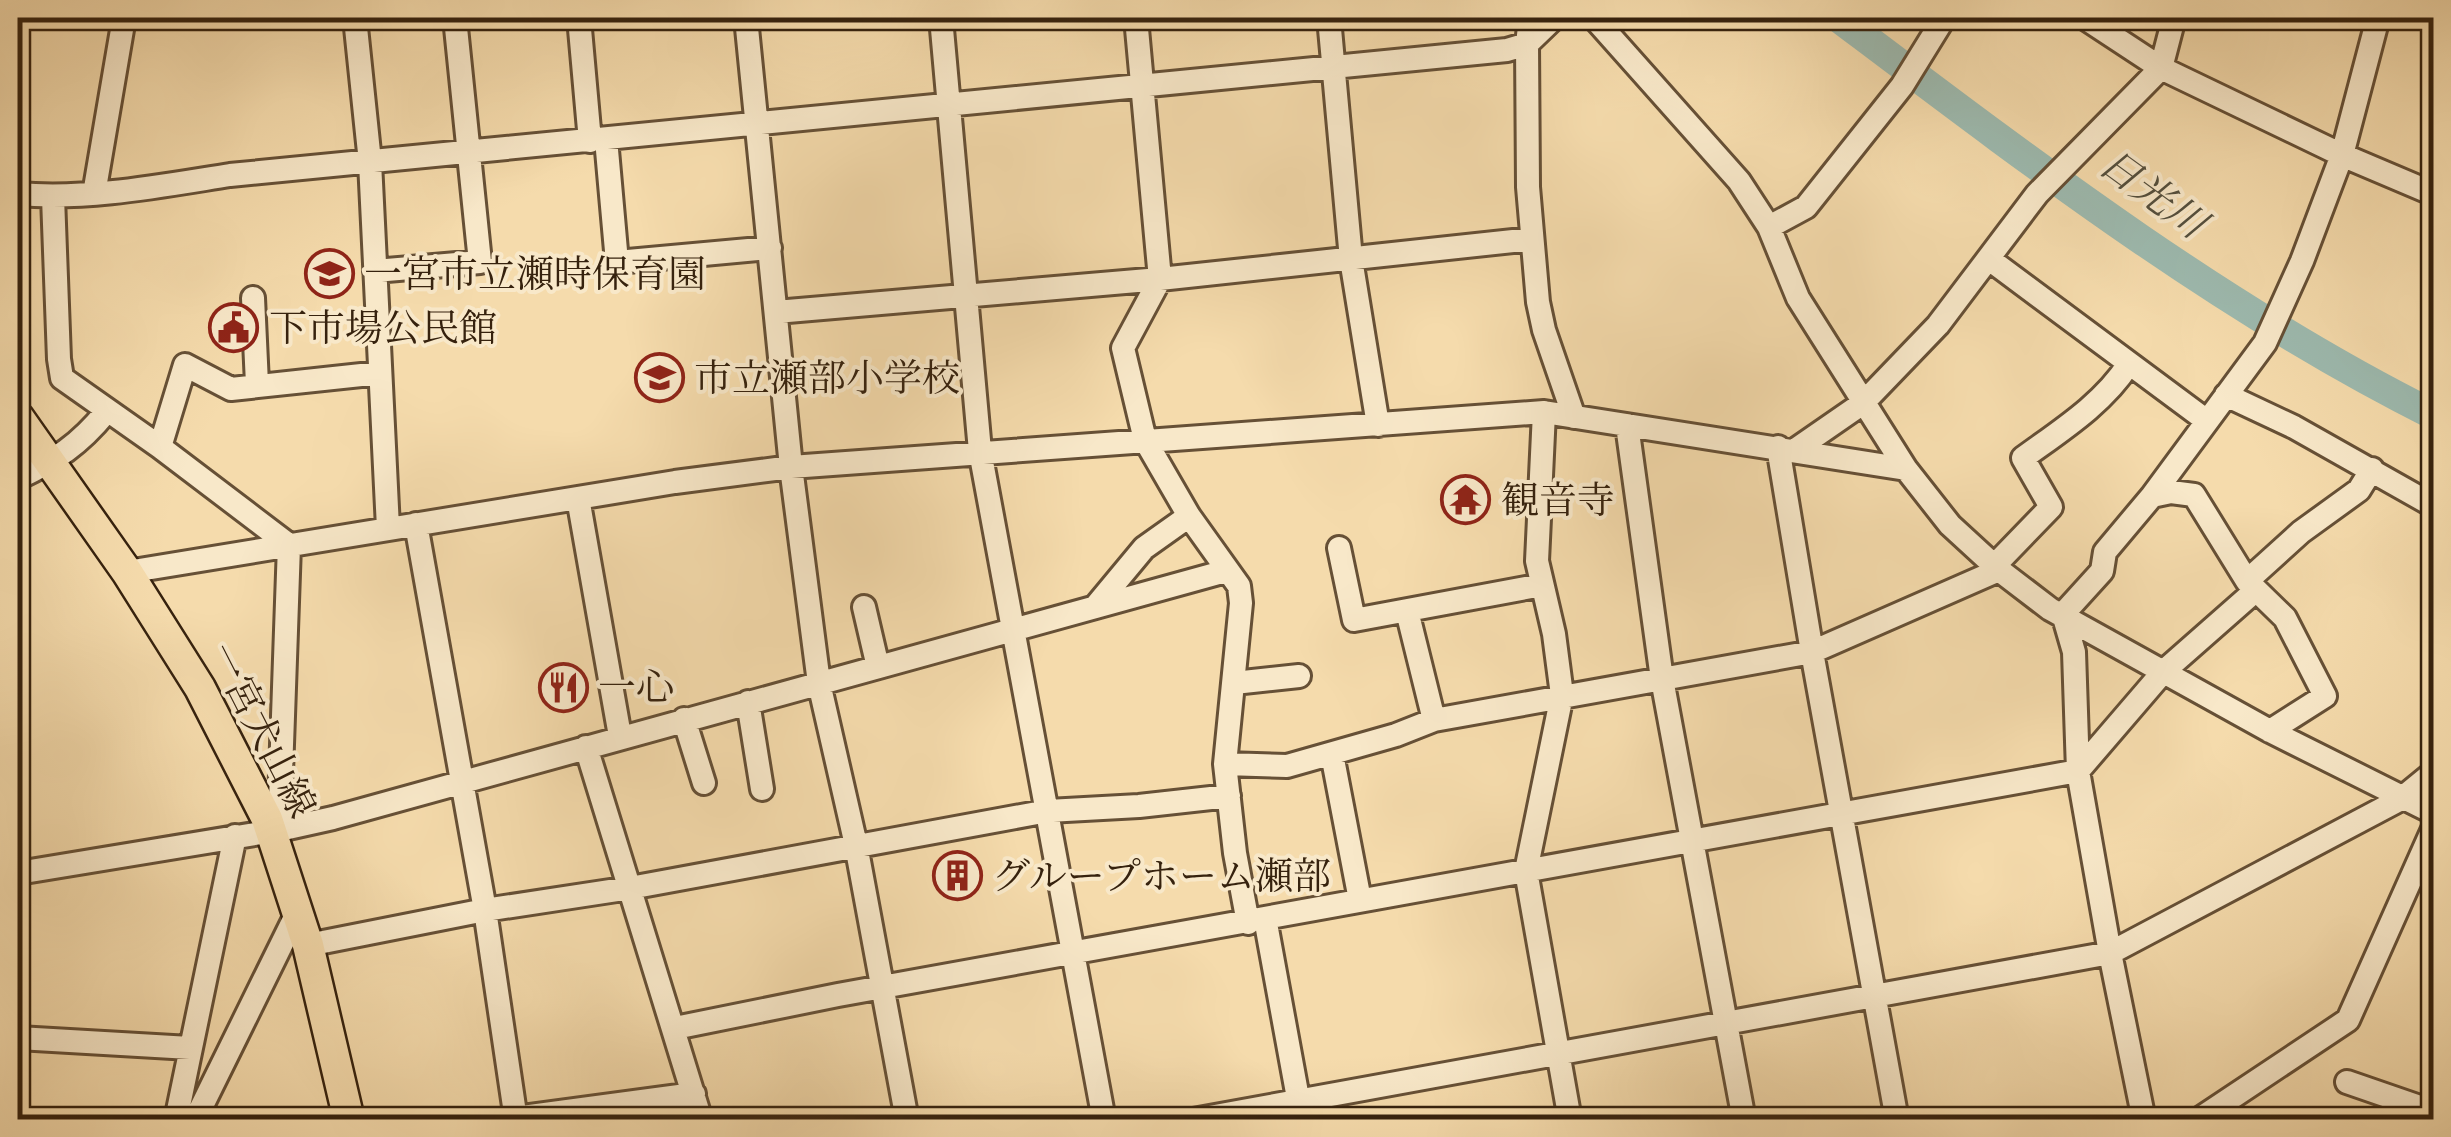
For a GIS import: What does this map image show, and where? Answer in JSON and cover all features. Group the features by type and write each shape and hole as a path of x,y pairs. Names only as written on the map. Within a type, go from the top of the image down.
{"main road":[{"name":"一宮犬山線","path":"18,417 127,572 200,688 276,831 308,944 348,1120"}],"street":[{"path":"94,194 124,18"},
{"path":"355,18 370,162 388,528"},
{"path":"375,271 480,262 455,18"},
{"path":"579,18 618,262 770,248"},
{"path":"746,18 791,467 819,683 856,846 907,1120"},
{"path":"941,18 980,451 1104,1120"},
{"path":"1136,18 1160,278 1123,348 1146,440 1189,516 1239,586 1241,604 1226,764 1234,853 1256,921 1301,1110"},
{"path":"1329,18 1351,259 1378,424"},
{"path":"1530,18 1527,44 1532,239 1538,302 1574,417"},
{"path":"18,194 94,194 230,175 1506,50 1527,44 1554,18"},
{"path":"1594,18 1739,181 1769,227 1798,298 1906,469 1950,525 1997,568 2050,608 2270,731 2434,813"},
{"path":"1769,227 1806,207 1902,86 1944,18"},
{"path":"2085,18 2161,68 2342,155 2434,194"},
{"path":"1787,448 1863,402 1938,325 2037,194 2161,68 2174,18"},
{"path":"2063,614 2102,571 2106,552 2265,342 2302,261 2342,155 2378,18"},
{"path":"53,197 58,359 62,378 288,544"},
{"path":"776,312 1160,278 1532,239"},
{"path":"1989,259 2207,421"},
{"path":"253,298 256,384"},
{"path":"1226,764 1287,766 1434,720 1812,652 1997,568 2051,507 2023,458 2084,412 2119,379 2128,364"},
{"path":"160,447 185,365 231,389 380,373"},
{"path":"2226,395 2372,469 2434,506"},
{"path":"18,478 51,462 84,439 106,412"},
{"path":"127,572 791,467 1544,412 1906,469"},
{"path":"1544,412 1537,561 1554,634 1562,695 1526,871 1570,1120"},
{"path":"1627,426 1662,680 1744,1120"},
{"path":"1787,448 1812,652 1897,1120"},
{"path":"675,1028 2078,770 2164,672 2301,532 2358,490 2372,469"},
{"path":"2152,496 2171,492 2194,495 2251,586 2286,618 2325,696 2270,731"},
{"path":"578,498 620,736"},
{"path":"1095,607 1144,548 1189,516"},
{"path":"416,524 485,910 511,1119 694,1094"},
{"path":"276,831 288,544"},
{"path":"1338,548 1354,620 1542,585"},
{"path":"18,873 276,831 1226,571"},
{"path":"864,606 878,667"},
{"path":"1407,610 1434,720"},
{"path":"2063,614 2074,652 2078,770 2144,1120"},
{"path":"1234,683 1299,676"},
{"path":"748,702 762,789"},
{"path":"684,719 704,783"},
{"path":"586,748 701,1120"},
{"path":"1332,754 1360,900"},
{"path":"1193,1120 1301,1110 1557,1053 2110,953 2401,799 2434,772"},
{"path":"308,944 1048,810 1139,806 1229,796"},
{"path":"2198,1120 2348,1020 2434,827"},
{"path":"176,1120 234,836"},
{"path":"195,1120 298,911"},
{"path":"18,1038 190,1048"},
{"path":"2346,1082 2392,1110 2434,1112"}],"waterway":[{"name":"日光川","path":"1839,18 2054,178 2202,280 2356,374 2434,415"}],"place":[{"name":"一宮市立瀬時保育園","path":"329,274"},
{"name":"下市場公民館","path":"234,328"},
{"name":"市立瀬部小学校","path":"659,378"},
{"name":"観音寺","path":"1466,500"},
{"name":"一心","path":"563,687"},
{"name":"グループホーム瀬部","path":"957,876"}]}
